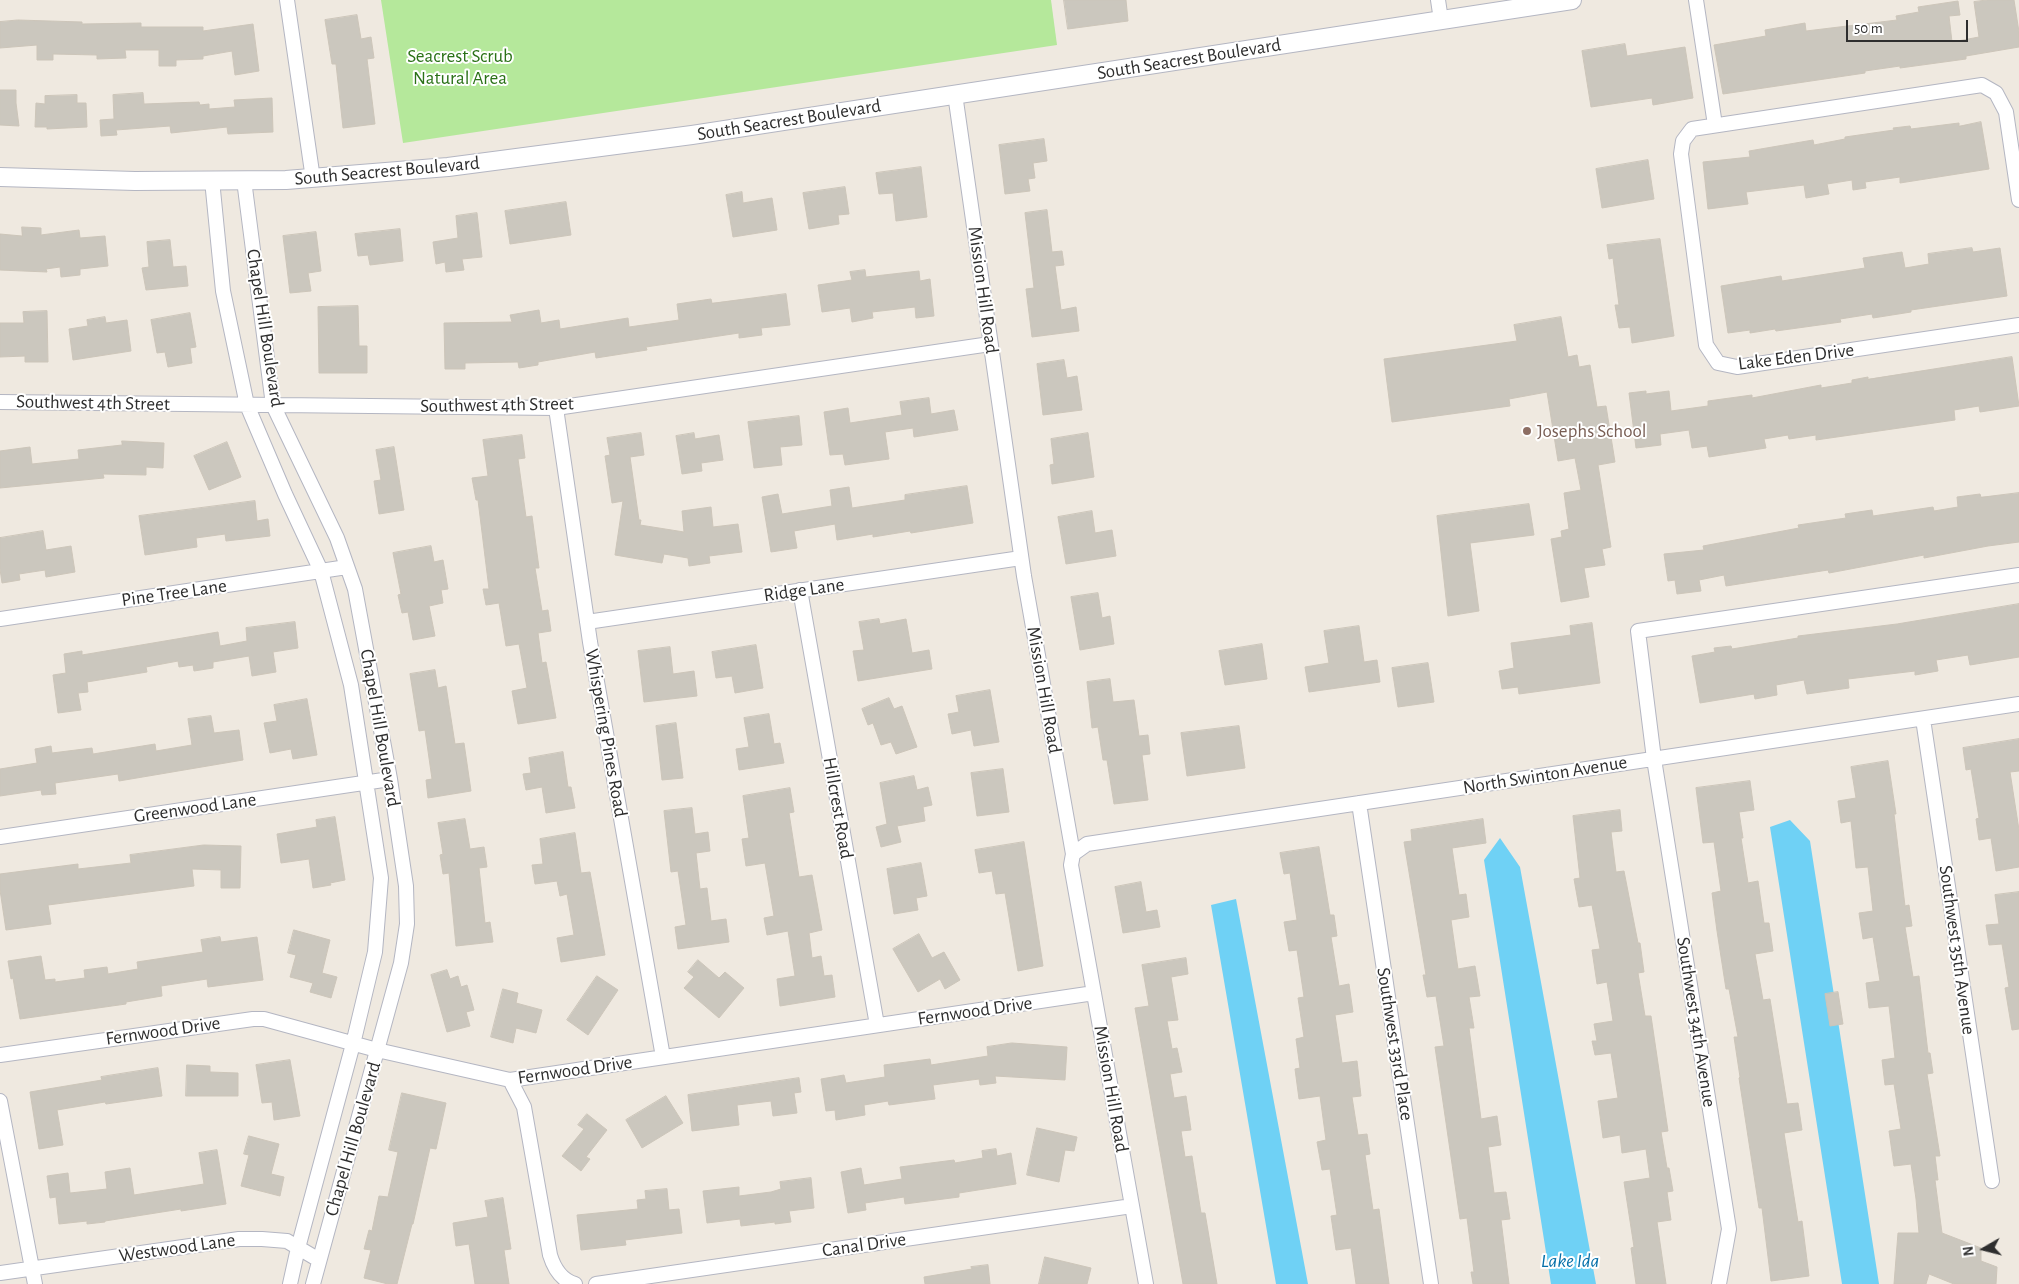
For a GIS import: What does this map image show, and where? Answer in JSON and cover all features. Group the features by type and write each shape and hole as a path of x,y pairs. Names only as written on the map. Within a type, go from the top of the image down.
{"street":[{"path":"287,0 313,179"},
{"path":"1438,0 1441,20"},
{"name":"South Seacrest Boulevard","path":"0,177 135,181 313,179 488,162 702,133 1572,0"},
{"path":"1696,0 1716,125"},
{"name":"Lake Eden Drive","path":"2019,200 2006,112 1996,93 1982,85 1692,129 1683,141 1681,154 1706,344 1718,363 1737,367 2019,325"},
{"name":"Mission Hill Road","path":"955,94 1021,558 1073,854 1071,865 1146,1284"},
{"name":"Chapel Hill Boulevard","path":"212,180 224,291 247,404 321,571 351,684 381,878 375,952 353,1044 290,1284"},
{"name":"Chapel Hill Boulevard","path":"244,180 273,405 337,538 355,589 390,779 406,886 407,924 401,963 313,1284"},
{"name":"Southwest 4th Street","path":"0,402 556,408 990,344"},
{"name":"Whispering Pines Road","path":"556,408 587,622 663,1057"},
{"name":"Ridge Lane","path":"587,622 1021,558"},
{"name":"Pine Tree Lane","path":"0,619 347,568"},
{"path":"1654,759 1638,631 2019,575"},
{"name":"Hillcrest Road","path":"800,590 877,1025"},
{"name":"North Swinton Avenue","path":"1073,854 1087,844 2019,704"},
{"name":"Southwest 35th Avenue","path":"1923,719 1992,1181"},
{"name":"Southwest 34th Avenue","path":"1654,759 1729,1229 1719,1284"},
{"name":"Greenwood Lane","path":"0,837 390,779"},
{"name":"Southwest 33rd Place","path":"1359,803 1431,1284"},
{"name":"Fernwood Drive","path":"0,1055 253,1019 264,1020 353,1044 510,1080 1094,993"},
{"path":"510,1080 524,1107 553,1267 561,1276 575,1284"},
{"path":"0,1101 35,1284"},
{"name":"Canal Drive","path":"596,1284 1132,1206"},
{"name":"Westwood Lane","path":"0,1273 233,1239 262,1238 287,1241 319,1260"}],"green space":[{"name":"Seacrest Scrub Natural Area","path":"381,0 1051,0 1057,45 403,143"}],"water":[{"path":"1790,820 1810,841 1879,1284 1842,1284 1770,827"},
{"name":"Lake Ida","path":"1500,838 1520,867 1596,1284 1551,1284 1484,860"},
{"path":"1236,899 1308,1284 1276,1284 1211,905"}],"building":[{"path":"1064,0 1126,0 1128,21 1068,29"},
{"path":"2014,0 2019,32 2019,47 1966,56 1966,59 1865,71 1865,73 1723,94 1714,45 1766,36 1765,30 1805,23 1806,31 1897,20 1896,16 1919,12 1918,7 1958,1 1960,15 1949,16 1952,42 1979,37 1974,2"},
{"path":"357,15 361,39 371,37 374,58 367,59 375,124 343,128 336,64 332,64 325,20"},
{"path":"18,20 82,22 82,24 141,23 141,27 203,27 203,31 253,24 259,71 235,75 232,51 203,56 203,59 176,60 176,66 159,66 159,50 125,50 126,58 97,59 97,55 53,54 53,60 37,60 37,45 0,48 0,22"},
{"path":"1625,44 1627,56 1685,47 1693,98 1653,105 1652,98 1591,107 1582,51"},
{"path":"0,90 16,90 19,126 0,125"},
{"path":"143,93 144,104 199,102 200,105 209,104 209,109 235,107 234,100 272,98 273,132 228,134 227,127 171,133 170,126 116,130 117,135 101,136 100,120 114,119 113,95"},
{"path":"77,95 77,103 86,103 87,127 47,129 47,127 35,127 36,103 45,104 45,96"},
{"path":"1981,122 1989,169 1900,183 1900,177 1865,182 1866,188 1853,190 1852,180 1827,184 1829,194 1806,198 1804,185 1746,192 1748,204 1708,209 1703,162 1750,157 1749,151 1813,140 1814,145 1845,139 1845,137 1894,130 1893,128 1910,126 1911,129 1959,123 1959,126"},
{"path":"1044,139 1047,161 1033,163 1035,178 1028,179 1030,191 1005,194 999,145"},
{"path":"1648,160 1654,199 1602,208 1596,169"},
{"path":"921,167 927,217 896,221 893,193 879,194 876,173"},
{"path":"845,187 849,214 838,215 839,224 809,229 803,193"},
{"path":"742,192 743,203 772,198 777,230 733,237 726,195"},
{"path":"566,202 571,235 510,244 505,211"},
{"path":"1047,210 1052,252 1062,251 1064,265 1055,266 1061,310 1076,307 1079,331 1032,337 1026,289 1034,288 1025,213"},
{"path":"477,213 482,257 462,259 464,270 446,272 445,262 436,264 433,242 458,238 456,216"},
{"path":"22,227 41,228 41,235 79,230 80,238 105,236 108,266 80,269 80,275 61,277 60,267 46,269 47,272 0,270 0,234 22,236"},
{"path":"400,229 403,261 370,265 368,255 358,256 355,234"},
{"path":"316,232 321,271 308,273 311,291 290,293 283,236"},
{"path":"1660,239 1674,336 1632,343 1630,327 1619,328 1615,305 1619,305 1613,258 1609,259 1607,245"},
{"path":"170,240 173,267 186,266 188,286 146,290 142,268 149,267 147,242"},
{"path":"1972,248 1973,252 2000,248 2007,296 1911,310 1911,312 1873,318 1872,314 1840,319 1841,322 1776,331 1775,329 1750,333 1750,330 1728,333 1721,286 1781,276 1782,281 1865,268 1863,258 1902,252 1905,268 1929,264 1928,254"},
{"path":"865,270 866,277 919,271 920,281 930,279 934,316 916,318 915,307 872,312 873,318 852,322 850,308 822,312 818,285 852,280 850,272"},
{"path":"786,294 790,325 761,328 762,335 739,338 739,333 646,347 647,350 596,358 595,352 538,362 538,365 519,368 518,362 465,363 465,369 445,369 444,323 512,322 510,315 539,310 541,323 559,320 560,329 628,318 629,327 679,320 677,304 711,299 712,303"},
{"path":"358,306 359,346 367,346 367,373 319,373 318,307"},
{"path":"47,311 48,362 25,362 25,356 0,357 0,323 24,323 23,312"},
{"path":"190,313 196,347 190,348 192,363 168,367 165,352 157,353 151,320"},
{"path":"105,317 106,323 127,320 131,351 73,360 69,329 88,326 87,320"},
{"path":"1561,317 1568,357 1577,355 1579,367 1590,365 1597,407 1606,406 1615,462 1598,465 1611,547 1602,549 1605,565 1584,568 1589,597 1561,602 1551,539 1562,537 1561,531 1569,529 1564,493 1581,490 1575,458 1558,461 1547,392 1509,399 1510,406 1392,422 1384,359 1517,341 1514,325"},
{"path":"2012,357 2019,406 1980,412 1979,406 1954,410 1955,420 1816,440 1816,435 1789,439 1788,435 1764,439 1766,448 1709,457 1707,446 1692,448 1689,430 1660,434 1661,445 1636,448 1629,393 1646,391 1646,394 1669,391 1671,411 1708,406 1708,401 1752,395 1752,398 1821,385 1821,388 1852,383 1852,380 1868,377 1868,379"},
{"path":"1064,360 1067,378 1077,376 1082,410 1043,415 1037,364"},
{"path":"929,398 931,414 954,410 958,430 914,437 913,428 885,432 889,459 845,465 843,454 830,455 824,412 848,408 850,423 902,415 900,402"},
{"path":"799,416 802,445 780,447 782,465 754,468 748,422"},
{"path":"641,433 644,455 630,457 639,520 641,520 640,525 684,532 682,511 711,507 713,527 738,524 742,552 709,556 710,563 689,566 688,558 664,554 662,563 615,555 623,501 612,503 605,456 610,455 607,438"},
{"path":"694,433 695,439 719,435 723,460 701,463 702,471 682,474 676,436"},
{"path":"1088,433 1094,477 1052,484 1050,465 1054,464 1051,439"},
{"path":"522,435 525,458 518,459 526,517 532,516 539,568 535,568 542,611 548,610 551,631 538,633 542,663 546,662 556,718 518,724 512,691 527,688 519,644 506,646 499,603 486,605 483,589 489,589 478,500 476,500 472,478 488,476 483,440"},
{"path":"122,441 164,443 163,468 146,467 146,475 103,474 104,478 0,488 0,451 30,447 32,464 79,459 78,450 122,445"},
{"path":"227,442 241,477 209,490 194,456"},
{"path":"394,447 404,510 379,514 374,481 381,480 376,450"},
{"path":"967,486 973,523 911,533 910,531 873,537 873,534 837,540 835,524 794,531 797,548 771,552 762,497 778,494 782,514 832,506 830,490 849,487 852,508 905,500 905,495"},
{"path":"2019,493 2019,542 1924,558 1924,555 1829,573 1828,570 1726,586 1724,575 1699,580 1701,591 1677,594 1675,580 1668,581 1664,554 1704,550 1703,546 1799,528 1798,525 1846,518 1845,514 1872,510 1873,516 1933,507 1934,511 1958,507 1957,497 1980,494 1981,497"},
{"path":"255,501 257,521 268,519 270,536 226,541 225,534 196,538 197,547 145,555 139,516"},
{"path":"1529,504 1534,535 1470,543 1479,611 1448,616 1437,516"},
{"path":"1092,511 1095,533 1112,530 1116,556 1066,564 1058,517"},
{"path":"43,531 46,550 71,546 75,572 46,577 45,570 19,574 20,580 2,583 0,538"},
{"path":"431,546 434,562 443,560 448,589 441,590 443,603 429,606 435,636 413,640 408,612 402,613 398,595 401,594 393,553"},
{"path":"1098,593 1102,618 1110,616 1114,644 1080,650 1071,597"},
{"path":"2019,604 2019,657 1970,665 1968,655 1936,660 1938,671 1915,675 1915,671 1848,679 1849,688 1807,694 1804,680 1776,685 1777,695 1755,699 1754,694 1700,703 1692,656 1715,652 1714,648 1731,646 1732,649 1798,638 1798,636 1897,624"},
{"path":"879,619 880,624 906,619 912,653 929,650 932,669 858,681 853,651 864,650 859,622"},
{"path":"295,622 298,648 273,652 276,672 252,676 249,656 213,662 213,668 194,671 193,665 179,667 178,661 146,667 147,672 87,682 88,692 78,693 81,710 58,713 53,675 66,673 64,654 82,651 82,655 218,632 220,646 247,641 246,628"},
{"path":"1592,623 1600,683 1519,694 1518,687 1502,689 1499,671 1514,668 1511,643 1571,635 1570,626"},
{"path":"1359,626 1364,662 1377,660 1380,682 1309,692 1305,667 1329,663 1324,631"},
{"path":"1262,644 1267,679 1225,685 1219,651"},
{"path":"756,645 763,688 735,693 732,676 716,678 712,652"},
{"path":"670,647 673,674 694,671 697,696 644,702 638,651"},
{"path":"1428,663 1434,702 1398,707 1392,668"},
{"path":"435,670 438,688 446,686 455,744 464,743 471,791 428,798 426,780 432,779 425,730 419,731 410,674"},
{"path":"1110,679 1113,702 1134,700 1139,736 1148,735 1150,754 1142,755 1148,800 1114,804 1107,760 1103,760 1098,727 1092,728 1087,682"},
{"path":"990,690 999,742 974,746 971,730 952,734 948,714 959,712 956,696"},
{"path":"889,698 894,709 902,706 917,747 896,754 891,742 881,745 873,723 868,725 862,709"},
{"path":"307,699 317,755 293,759 291,749 270,753 264,723 277,721 274,705"},
{"path":"769,714 774,744 780,743 784,763 739,770 736,749 749,747 744,718"},
{"path":"211,716 214,733 239,730 243,760 119,781 118,774 55,783 56,794 42,795 41,790 0,796 0,769 37,763 35,749 51,746 52,753 92,748 93,754 155,744 156,751 192,745 188,719"},
{"path":"676,723 683,778 662,780 656,726"},
{"path":"1239,726 1245,768 1187,776 1181,733"},
{"path":"2019,739 2019,771 2010,772 2019,830 2019,867 1996,871 1991,838 1979,840 1976,819 1979,818 1971,769 1966,770 1963,748"},
{"path":"563,752 568,787 571,787 575,808 546,813 542,787 526,790 523,774 531,773 529,758"},
{"path":"1888,761 1896,814 1894,814 1905,906 1909,905 1912,926 1905,927 1913,977 1919,976 1928,1053 1930,1053 1933,1073 1927,1074 1940,1156 1935,1156 1938,1180 1935,1180 1942,1233 1981,1248 1981,1261 1997,1267 1996,1284 1954,1284 1929,1274 1926,1284 1894,1284 1898,1233 1919,1233 1916,1199 1911,1164 1894,1166 1889,1131 1901,1129 1894,1084 1885,1085 1882,1060 1895,1058 1889,1006 1869,1008 1866,983 1880,981 1873,937 1863,939 1859,913 1873,911 1868,867 1856,868 1851,821 1841,823 1838,801 1856,798 1851,767"},
{"path":"1003,769 1009,812 977,816 971,773"},
{"path":"914,776 917,790 928,787 932,805 923,807 925,821 897,826 901,842 881,847 876,827 887,824 880,783"},
{"path":"1750,781 1754,810 1739,812 1743,838 1741,838 1748,883 1758,881 1764,923 1769,923 1773,951 1755,954 1763,1000 1770,999 1787,1104 1798,1103 1802,1130 1784,1133 1798,1222 1802,1221 1809,1276 1771,1281 1762,1208 1759,1208 1739,1078 1734,1037 1738,1037 1729,989 1726,989 1712,893 1721,891 1714,842 1703,843 1696,788"},
{"path":"790,788 794,812 789,813 799,877 812,875 822,930 809,933 812,958 821,956 824,976 832,975 835,997 780,1006 777,979 795,976 788,931 767,935 764,918 774,916 765,863 746,866 742,839 749,838 743,796"},
{"path":"692,808 695,834 708,832 710,851 696,853 700,889 707,888 711,921 726,919 729,942 678,949 675,927 686,925 678,871 671,872 664,811"},
{"path":"1620,810 1622,831 1611,832 1616,872 1624,871 1638,943 1640,943 1644,972 1638,973 1645,1016 1651,1016 1668,1131 1661,1132 1673,1191 1667,1192 1671,1220 1657,1222 1666,1284 1636,1284 1631,1248 1634,1247 1624,1182 1650,1178 1646,1149 1622,1153 1620,1135 1603,1138 1598,1101 1618,1098 1611,1053 1595,1055 1592,1041 1597,1041 1594,1024 1613,1021 1607,982 1597,984 1592,950 1600,949 1592,905 1579,907 1574,879 1580,878 1573,816"},
{"path":"335,817 345,880 313,888 309,859 281,863 277,834 317,827 316,820"},
{"path":"465,819 470,849 484,847 487,867 479,868 485,923 490,922 493,942 456,946 449,873 443,874 440,855 443,854 438,823"},
{"path":"1483,819 1486,843 1452,848 1459,895 1466,894 1469,917 1451,920 1458,969 1475,966 1480,996 1469,997 1474,1028 1469,1028 1481,1119 1497,1116 1501,1145 1488,1147 1494,1193 1506,1192 1510,1219 1501,1220 1509,1284 1473,1284 1471,1272 1474,1272 1467,1218 1460,1219 1435,1047 1444,1046 1436,996 1427,997 1423,975 1426,975 1404,842 1412,841 1411,830"},
{"path":"575,833 581,873 590,872 605,955 561,962 557,938 574,935 567,894 560,896 557,881 535,884 532,865 543,864 540,839"},
{"path":"1024,842 1043,966 1018,971 1005,893 996,894 992,871 979,873 975,850"},
{"path":"204,845 241,846 240,888 221,888 221,870 192,869 194,886 48,905 51,924 6,930 0,890 0,874 78,864 78,869 131,863 130,855"},
{"path":"1319,847 1330,915 1334,915 1337,936 1331,937 1339,986 1349,984 1353,1012 1335,1015 1342,1063 1357,1061 1361,1096 1352,1097 1358,1135 1367,1134 1370,1154 1365,1155 1373,1210 1379,1209 1389,1284 1356,1284 1351,1248 1336,1250 1331,1216 1337,1215 1330,1169 1322,1170 1317,1142 1326,1140 1320,1096 1299,1099 1295,1069 1300,1068 1296,1039 1304,1037 1298,998 1304,997 1297,950 1289,951 1284,922 1297,920 1290,873 1284,874 1280,853"},
{"path":"921,863 927,896 916,898 918,910 894,914 887,869"},
{"path":"1141,882 1146,912 1157,910 1160,927 1123,933 1115,887"},
{"path":"2019,892 2019,1029 2012,1030 2005,988 2009,987 2002,944 1989,945 1986,925 1999,924 1995,895"},
{"path":"294,930 330,940 322,973 337,977 331,998 310,992 313,983 290,977 296,955 288,953"},
{"path":"919,934 932,958 944,952 960,980 945,989 940,979 918,992 893,949"},
{"path":"220,937 221,942 257,937 263,980 208,987 207,979 161,986 162,996 126,1002 126,1004 20,1019 8,961 41,956 45,980 55,979 55,982 85,978 84,970 107,967 108,974 138,969 137,962 203,952 201,940"},
{"path":"1186,958 1188,974 1171,977 1178,1020 1167,1021 1172,1049 1177,1048 1182,1072 1170,1074 1174,1098 1186,1096 1191,1130 1181,1131 1185,1157 1192,1156 1201,1213 1205,1213 1217,1284 1183,1284 1135,1008 1149,1006 1142,965"},
{"path":"698,960 719,978 725,972 744,988 719,1018 684,988 694,977 688,972"},
{"path":"447,970 450,979 458,976 461,987 467,985 474,1010 466,1012 470,1026 447,1032 431,975"},
{"path":"597,976 618,990 588,1035 567,1020"},
{"path":"503,989 518,993 516,1003 542,1010 536,1033 516,1028 513,1043 491,1037"},
{"path":"1838,992 1843,1024 1830,1026 1825,994"},
{"path":"1012,1043 1067,1047 1065,1080 995,1076 996,1083 980,1085 979,1079 933,1085 935,1099 889,1105 888,1101 864,1105 865,1115 836,1120 835,1110 826,1111 821,1079 844,1075 846,1083 885,1077 884,1065 930,1059 931,1065 988,1056 987,1047"},
{"path":"290,1060 300,1116 274,1120 272,1102 262,1103 256,1065"},
{"path":"187,1065 210,1066 210,1072 238,1073 238,1096 186,1096"},
{"path":"158,1068 162,1096 106,1104 105,1102 57,1110 63,1145 39,1149 30,1092 102,1080 101,1077"},
{"path":"799,1078 801,1092 794,1093 797,1113 773,1116 771,1101 737,1105 739,1125 692,1131 688,1095"},
{"path":"402,1093 446,1103 436,1149 430,1148 397,1284 388,1284 364,1278 371,1250 364,1249 369,1230 372,1231 379,1196 388,1197 398,1152 389,1150"},
{"path":"666,1096 683,1123 642,1148 626,1120"},
{"path":"587,1114 607,1130 586,1157 590,1159 581,1171 562,1156 584,1129 578,1125"},
{"path":"1037,1128 1077,1137 1074,1151 1065,1150 1059,1182 1027,1175"},
{"path":"249,1136 279,1144 271,1174 284,1177 280,1196 241,1186 249,1155 244,1154"},
{"path":"996,1149 997,1156 1011,1153 1016,1184 959,1193 959,1197 905,1204 904,1197 865,1203 866,1210 848,1213 841,1172 861,1168 864,1185 902,1179 900,1167 954,1160 955,1163 983,1158 982,1151"},
{"path":"217,1150 226,1204 181,1211 181,1209 105,1222 87,1224 87,1221 59,1224 56,1197 50,1198 47,1176 68,1173 70,1193 107,1189 105,1172 130,1168 134,1195 204,1184 199,1153"},
{"path":"811,1178 814,1208 789,1211 791,1222 741,1226 740,1219 707,1223 703,1191 739,1187 739,1196 771,1192 781,1189 780,1182"},
{"path":"667,1189 669,1210 679,1209 682,1233 625,1240 626,1245 581,1250 577,1215 638,1209 637,1200 646,1199 645,1191"},
{"path":"503,1198 511,1249 504,1250 509,1284 475,1284 469,1244 456,1246 453,1223 488,1217 485,1201"},
{"path":"1045,1257 1091,1268 1087,1284 1039,1284"},
{"path":"988,1265 990,1284 925,1284 924,1277"}],"place":[{"name":"Josephs School","path":"1527,431"}]}
